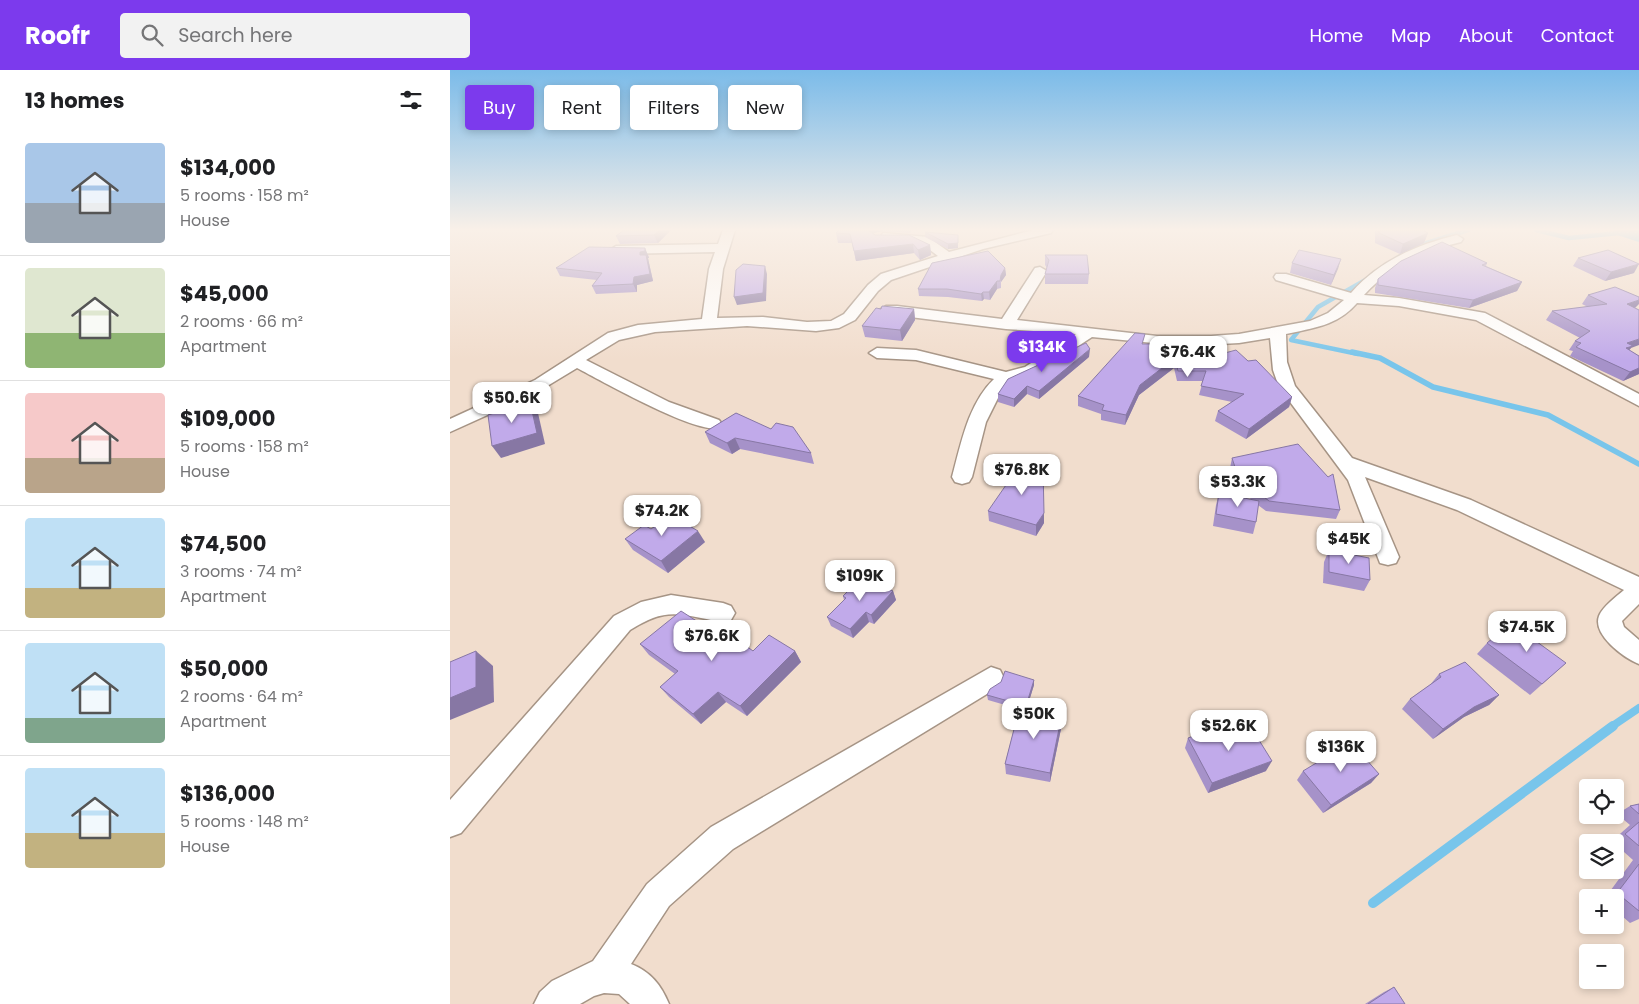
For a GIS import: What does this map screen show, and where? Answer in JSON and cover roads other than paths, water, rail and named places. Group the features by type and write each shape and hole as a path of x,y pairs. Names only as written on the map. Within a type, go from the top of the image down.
{"street":[{"path":"709,324 715,274"},
{"path":"450,426 551,378 601,343 623,333 709,324 763,321 815,326 836,325 854,310 877,282 901,274"},
{"path":"1006,325 1038,274"},
{"path":"854,310 916,312 1006,325 1056,328 1132,340 1184,343 1224,341 1278,333 1312,325 1344,311 1372,280 1381,274"},
{"path":"1281,277 1355,299 1399,302 1480,316 1639,401"},
{"path":"962,477 974,433 990,391 1006,377 1031,370 1088,333"},
{"path":"1278,333 1280,370 1288,391 1299,401 1357,479 1388,557"},
{"path":"877,353 916,355 1006,377"},
{"path":"576,361 663,406 713,424"},
{"path":"1343,462 1464,505 1639,588 1610,618 1610,628 1618,638 1639,653"},
{"path":"450,822 622,623 644,609 667,602 723,613"},
{"path":"604,975 658,895 722,838 991,678"},
{"path":"552,1004 563,994 584,981 604,975 622,976 637,984 651,1004"}],"waterway":[{"path":"1358,354 1291,340 1318,307 1369,278"},
{"path":"1352,352 1380,358 1433,387 1548,415 1639,464"},
{"path":"1611,727 1639,708"},
{"path":"1373,903 1613,726"}]}
